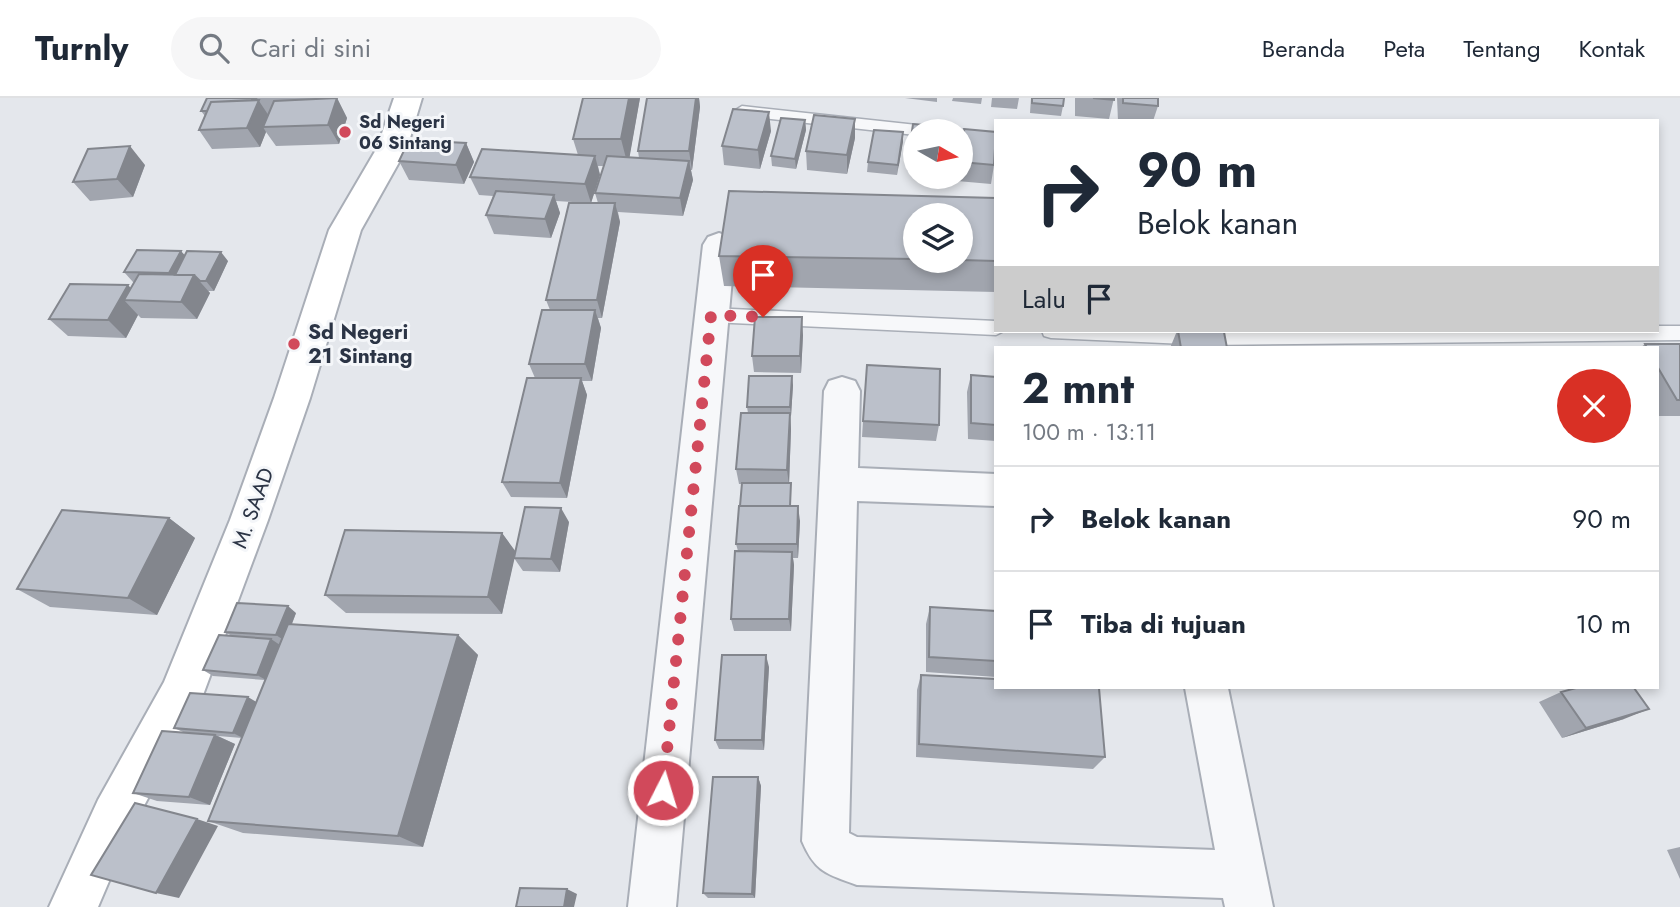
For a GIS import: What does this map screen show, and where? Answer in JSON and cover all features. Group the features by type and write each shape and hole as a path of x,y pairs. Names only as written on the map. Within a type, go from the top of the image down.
{"street":[{"name":"M. SAAD","path":"72,907 114,816 181,695 250,520 345,230 392,148 408,98"},
{"path":"652,907 719,245"},
{"path":"842,391 836,484 825,841 836,854 857,861 1245,891 1207,689"},
{"path":"836,484 994,491"}],"lane":[{"path":"742,111 903,128"},
{"path":"973,136 994,139"},
{"path":"711,315 994,328"},
{"path":"1156,333 1680,333"}],"building":[{"path":"207,98 253,98 211,102 207,111 201,111"},
{"path":"337,98 328,125 263,127 274,101"},
{"path":"583,98 629,98 621,139 573,139"},
{"path":"647,98 696,98 689,151 638,151"},
{"path":"1032,98 1064,98 1063,106 1032,103"},
{"path":"1123,98 1158,98 1158,106 1123,103"},
{"path":"259,100 247,128 199,130 211,102"},
{"path":"733,109 769,112 758,150 722,146"},
{"path":"814,115 855,119 847,155 806,151"},
{"path":"781,118 805,120 795,159 771,156"},
{"path":"874,130 903,132 898,165 868,162"},
{"path":"973,130 994,132 994,165 973,163"},
{"path":"409,140 466,143 456,165 399,161"},
{"path":"130,146 117,179 73,182 88,149"},
{"path":"482,149 595,156 585,184 470,177"},
{"path":"607,156 689,161 680,198 595,193"},
{"path":"496,191 554,195 545,219 486,215"},
{"path":"729,191 994,198 994,261 973,260 973,203 903,203 903,259 719,256"},
{"path":"569,203 615,203 597,300 546,300"},
{"path":"137,250 181,251 169,273 124,272"},
{"path":"187,251 221,252 206,281 200,281 194,275 175,275"},
{"path":"139,274 194,275 181,302 124,300"},
{"path":"70,284 128,285 108,320 49,319"},
{"path":"542,310 595,310 585,364 529,364"},
{"path":"755,317 802,317 800,356 752,356"},
{"path":"1178,333 1224,333 1227,346 1181,346"},
{"path":"1645,344 1680,344 1680,400 1677,400 1659,369 1659,346"},
{"path":"867,365 940,369 939,425 863,421"},
{"path":"971,375 994,377 994,425 971,423"},
{"path":"749,376 792,376 790,407 747,407"},
{"path":"527,378 581,378 560,483 502,482"},
{"path":"741,413 790,413 787,470 736,469"},
{"path":"742,483 791,483 790,506 740,506"},
{"path":"739,506 798,506 797,544 736,544"},
{"path":"525,507 561,508 551,559 514,558"},
{"path":"62,510 169,518 128,598 17,589"},
{"path":"345,530 502,533 488,597 325,595"},
{"path":"735,551 792,552 789,619 731,619"},
{"path":"237,603 288,606 276,635 225,632"},
{"path":"930,607 994,611 994,661 929,657"},
{"path":"288,624 458,635 398,836 208,821"},
{"path":"219,635 271,639 257,675 203,670"},
{"path":"722,655 766,655 762,740 715,740"},
{"path":"921,675 994,679 994,689 1099,689 1105,757 919,744"},
{"path":"1572,689 1635,689 1649,709 1586,728 1561,692"},
{"path":"190,693 248,697 233,733 174,728"},
{"path":"162,731 215,735 189,797 133,793"},
{"path":"713,777 758,777 752,894 703,893"},
{"path":"135,803 197,819 156,893 91,875"},
{"path":"520,888 567,889 564,907 516,907"}],"place":[{"name":"Sd Negeri 06 Sintang","path":"345,132"},
{"name":"Sd Negeri 21 Sintang","path":"294,344"}],"route":[{"path":"663,790 711,315 763,317"}]}
